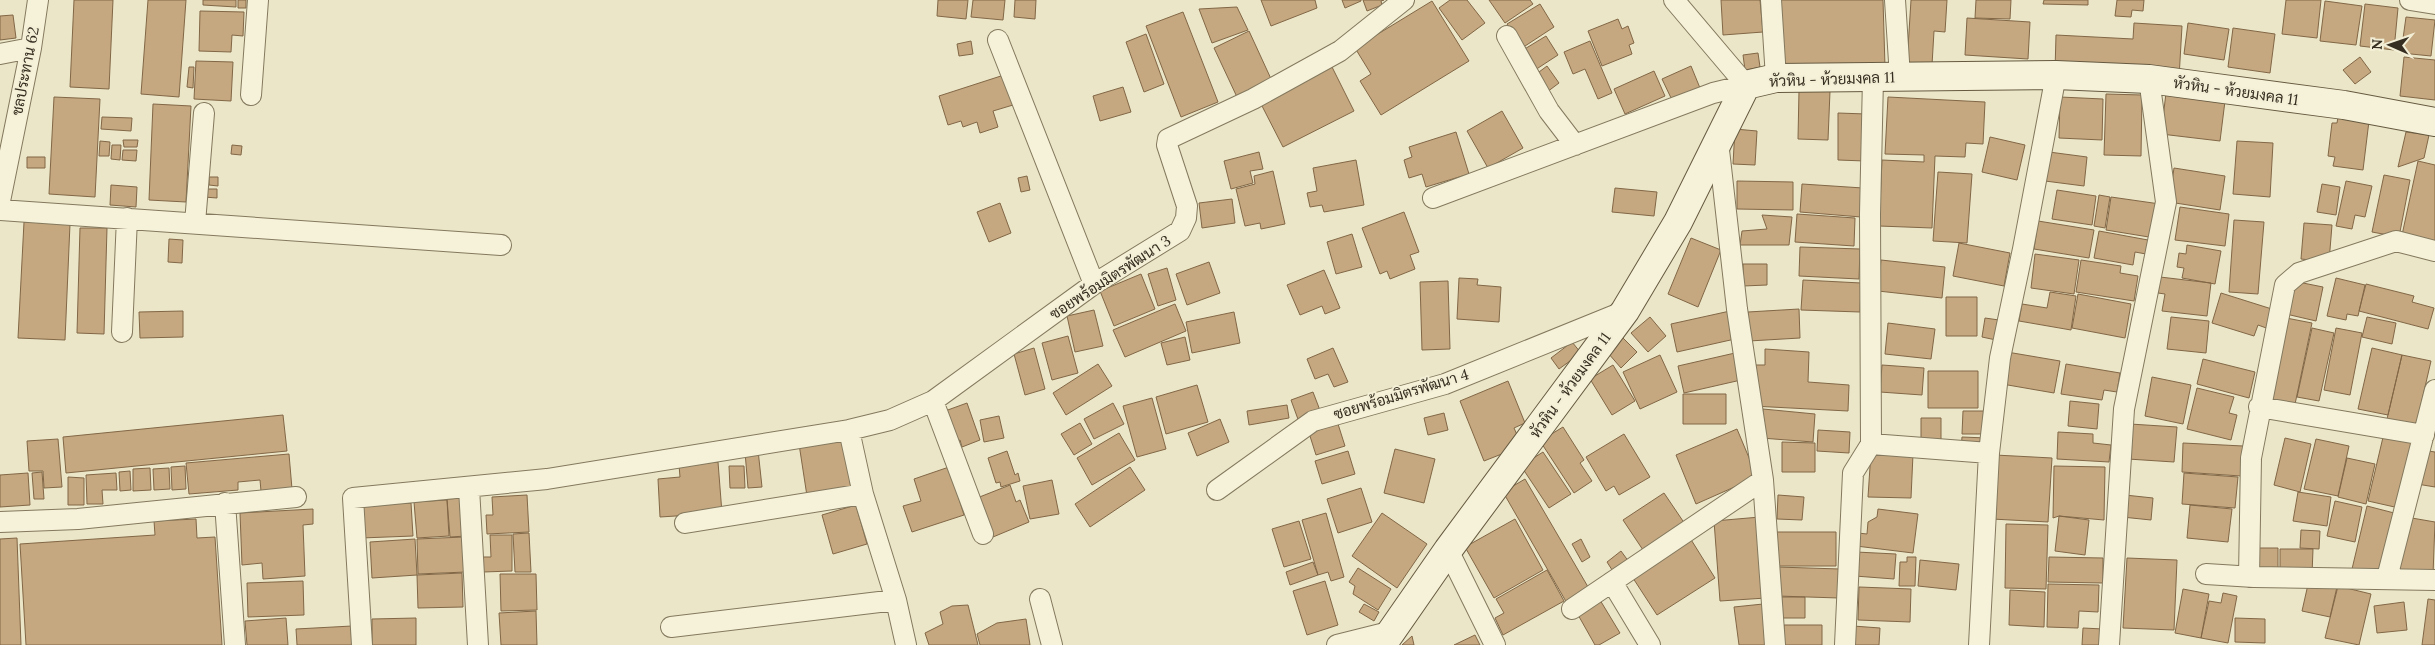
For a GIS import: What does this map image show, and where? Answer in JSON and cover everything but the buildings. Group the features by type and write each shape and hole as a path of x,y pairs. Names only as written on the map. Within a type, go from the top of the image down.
{"street":[{"name":"ชลประทาน 62","path":"0,201 31,48 38,0"},
{"path":"251,95 258,0"},
{"name":"ซอยพร้อมมิตรพัฒนา 3","path":"362,645 354,498 547,479 849,430 890,420 933,401 1094,284 1180,231 1186,218 1187,206 1166,145 1168,140 1253,99 1340,51 1404,0"},
{"path":"1433,198 1712,93 1746,86 1674,0"},
{"path":"1771,0 1776,78"},
{"path":"1895,0 1900,77"},
{"path":"2410,0 2435,4"},
{"path":"1506,36 1549,111 1575,145"},
{"path":"998,40 1094,284"},
{"path":"0,54 31,48"},
{"path":"1978,645 1989,453 2000,358 2056,75"},
{"name":"หัวหิน - ห้วยมงคล 11","path":"1385,639 1448,550 1625,311 1678,222 1718,138 1746,86 1776,78 2056,75 2149,79 2344,105 2435,122"},
{"path":"1846,645 1853,473 1871,444 1870,214 1873,78"},
{"path":"2109,645 2124,409 2166,202 2149,79"},
{"path":"195,223 204,113"},
{"path":"1718,138 1737,309 1763,480 1775,645"},
{"path":"0,210 501,245"},
{"path":"122,332 127,218"},
{"path":"2249,577 2251,458 2259,406 2285,285 2299,273 2396,241 2435,251"},
{"name":"ซอยพร้อมมิตรพัฒนา 4","path":"1217,490 1313,420 1445,384 1625,311"},
{"path":"2387,578 2435,390"},
{"path":"933,401 983,534"},
{"path":"2259,406 2424,435"},
{"path":"849,430 863,494 896,600 906,645"},
{"path":"1871,444 1989,453"},
{"path":"1572,609 1763,480"},
{"path":"469,488 478,645"},
{"path":"685,523 863,494"},
{"path":"0,522 78,519 296,497"},
{"path":"225,503 235,645"},
{"path":"1448,550 1495,645"},
{"path":"2206,574 2249,577 2435,580"},
{"path":"1612,582 1650,645"},
{"path":"671,627 896,600"},
{"path":"1040,600 1052,645"},
{"path":"1337,645 1385,639"}]}
